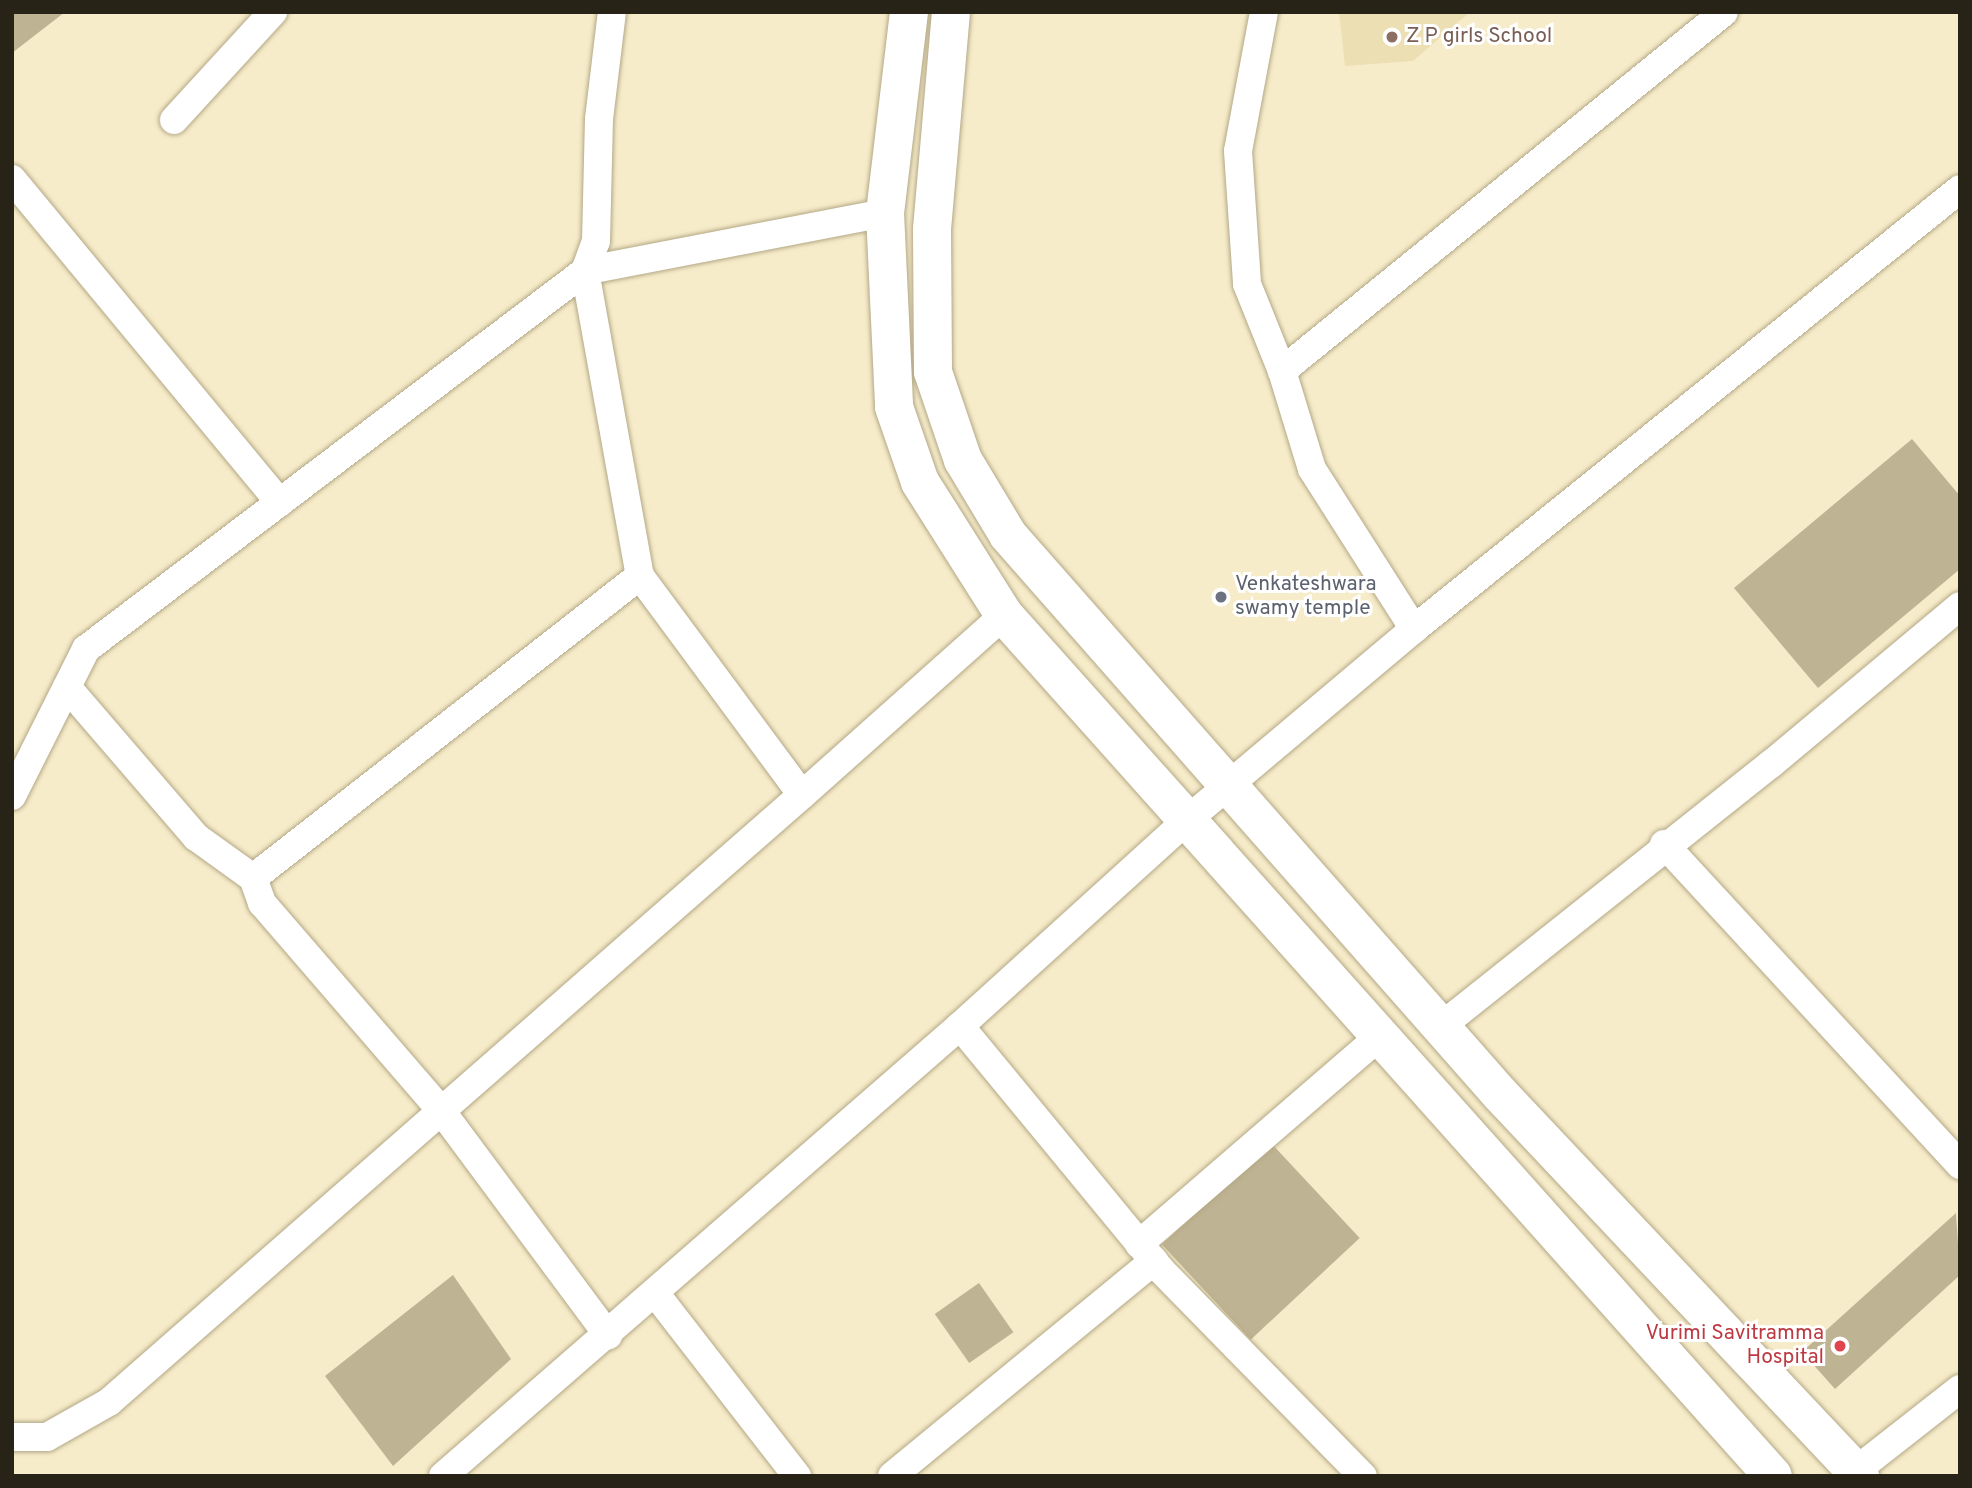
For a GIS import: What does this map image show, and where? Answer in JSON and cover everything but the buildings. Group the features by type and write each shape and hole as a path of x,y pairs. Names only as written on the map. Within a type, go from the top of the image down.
{"main road":[{"path":"909,12 885,213 888,346 894,407 919,482 1004,615 1773,1476"},
{"path":"951,12 932,229 933,372 963,460 1008,535 1440,1027 1855,1474"}],"street":[{"path":"174,120 273,12"},
{"path":"612,12 599,119 596,240 585,271 640,576 802,795"},
{"path":"1264,12 1238,150 1247,284 1282,371 1312,469 1415,629"},
{"path":"1282,371 1724,12"},
{"path":"12,179 280,503"},
{"path":"443,1476 960,1026 1186,821 1415,629 1960,189"},
{"path":"12,796 86,649 585,271 885,213"},
{"path":"253,878 640,576"},
{"path":"1440,1027 1960,606"},
{"path":"12,1437 47,1437 109,1402 1004,615"},
{"path":"67,687 196,837 253,878 262,903 440,1112 608,1335"},
{"path":"1664,846 1960,1165"},
{"path":"960,1026 1147,1253 1356,1473"},
{"path":"892,1476 1147,1253 1379,1037"},
{"path":"655,1293 797,1476"},
{"path":"1855,1474 1960,1389"}],"shaded area":[{"name":"Z P girls School","path":"1339,12 1470,12 1413,61 1345,66"}],"place":[{"name":"Z P girls School","path":"1392,37"},
{"name":"Venkateshwara swamy temple","path":"1221,597"},
{"name":"Vurimi Savitramma Hospital","path":"1840,1346"}]}
